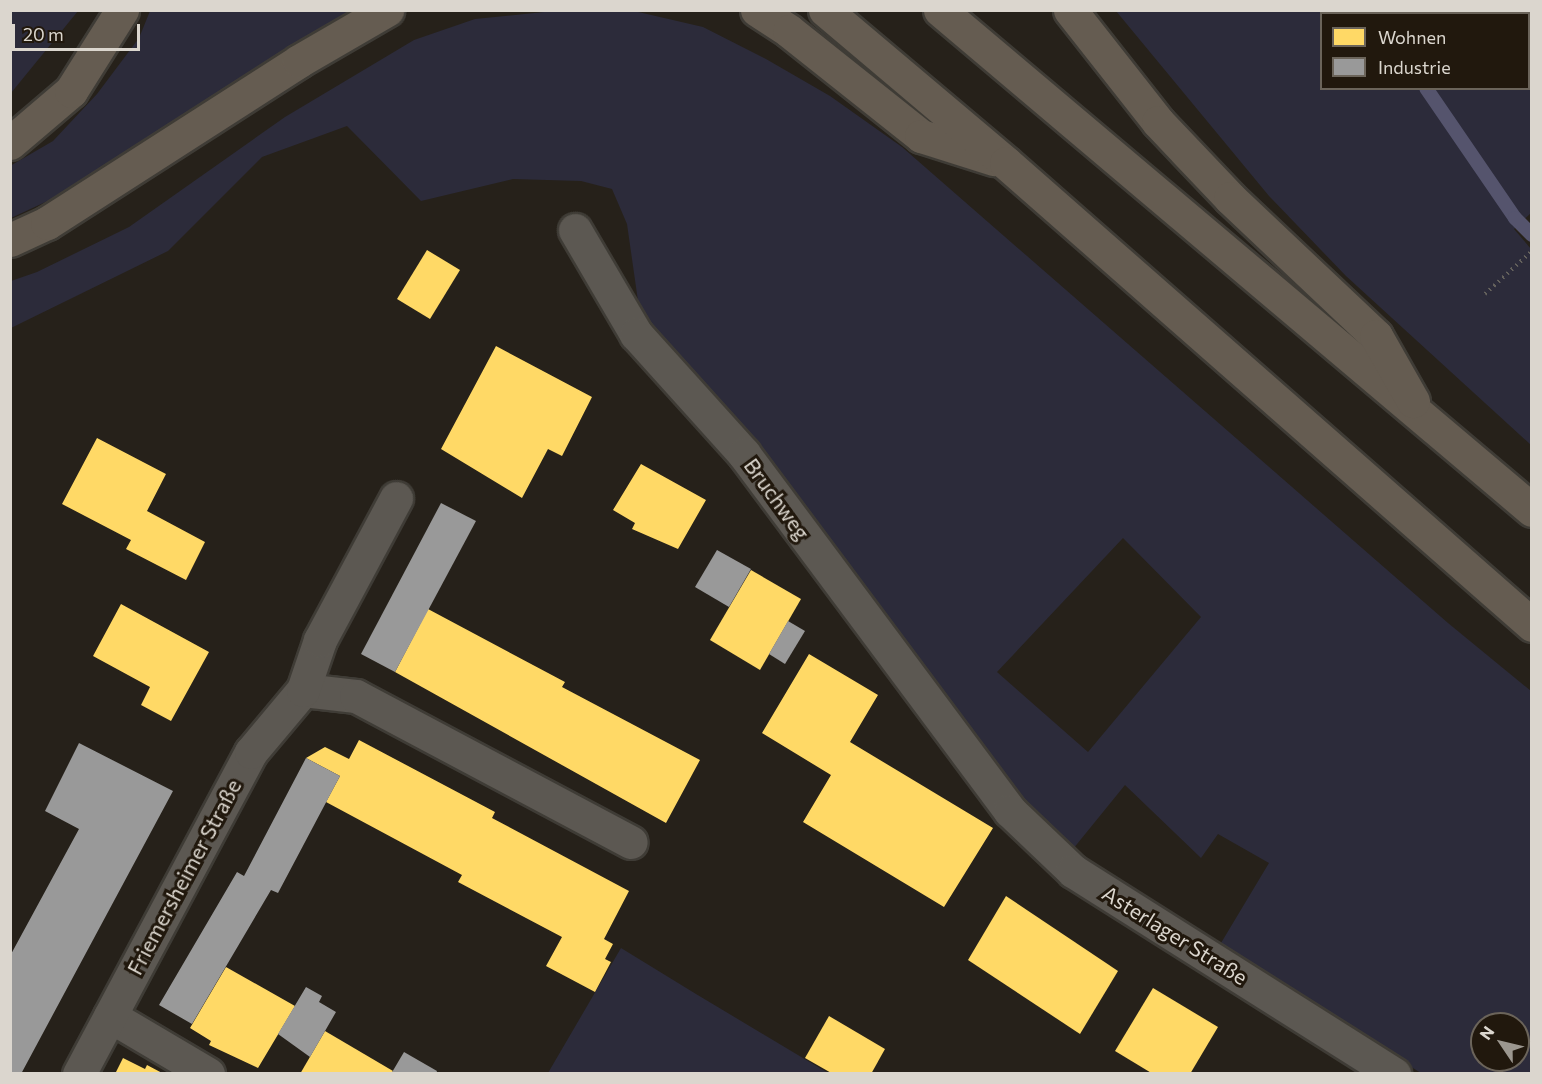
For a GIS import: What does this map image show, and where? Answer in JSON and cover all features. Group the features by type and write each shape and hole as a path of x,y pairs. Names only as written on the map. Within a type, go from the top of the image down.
{"highway":[{"path":"10,142 71,91 122,10"},
{"path":"10,240 47,223 298,60 387,10"},
{"path":"757,10 789,31 921,136 1005,163"},
{"path":"825,10 1005,163 1532,625"},
{"path":"940,10 1532,510"},
{"path":"1070,10 1190,156 1376,336 1424,421"}],"street":[{"name":"Bruchweg","path":"575,230 636,334 744,454 979,770"},
{"path":"396,498 320,640 303,690 356,696 631,842"},
{"name":"Friemersheimer Straße","path":"79,1074 251,752 303,690"},
{"name":"Asterlager Straße","path":"979,770 1010,811 1073,872 1394,1074"},
{"path":"110,1016 208,1074"}],"path":[{"path":"1485,294 1532,250"}],"shaded area":[{"path":"10,11 78,11 11,93 10,92"},
{"path":"150,11 366,11 82,185 11,218 10,166 53,141 97,94 139,38"},
{"path":"634,11 703,27 766,59 830,96 902,147 1448,623 1531,691 1531,1073 1421,1073 1284,989 1221,943 1269,863 1218,834 1201,858 1125,785 1073,849 1027,811 937,683 748,437 641,322 627,224 612,189 581,181 513,179 421,201 347,126 262,157 168,251 11,328 11,281 37,272 129,227 285,117 414,40 475,19 544,12","holes":["1123,538 1201,617 1088,752 997,672"]},
{"path":"1116,11 1531,11 1531,213 1514,229 1531,249 1531,445 1346,276 1269,196"},
{"path":"621,948 696,994 828,1073 548,1073"}],"building: Wohnen":[{"path":"427,250 460,270 430,319 397,299"},
{"path":"496,346 592,397 562,456 548,449 522,498 441,449"},
{"path":"97,438 166,474 147,511 205,542 186,580 126,549 131,540 62,504"},
{"path":"641,464 706,500 678,549 632,529 635,523 613,510"},
{"path":"751,570 801,599 760,670 710,640"},
{"path":"121,604 209,652 171,721 141,705 150,687 93,656"},
{"path":"428,609 565,682 562,687 700,760 666,823 395,672"},
{"path":"809,654 878,695 850,742 993,828 944,907 803,822 831,775 762,733"},
{"path":"359,740 495,812 492,818 629,891 604,939 613,944 605,959 611,962 595,992 546,966 562,937 458,882 462,875 326,802 340,776 306,758 325,747 349,759"},
{"path":"1006,896 1118,971 1080,1034 968,960"},
{"path":"226,967 295,1006 258,1068 209,1045 211,1041 190,1028"},
{"path":"1153,988 1218,1027 1190,1074 1153,1074 1115,1051"},
{"path":"829,1016 885,1049 871,1074 833,1074 805,1058"},
{"path":"325,1031 393,1071 391,1074 300,1074"},
{"path":"123,1058 145,1069 147,1065 164,1074 115,1074"}],"building: Industrie":[{"path":"441,503 476,521 395,672 361,654"},
{"path":"717,550 751,569 729,607 695,587"},
{"path":"788,621 805,631 785,664 769,654"},
{"path":"79,743 173,791 21,1074 10,1074 10,956 79,829 45,811"},
{"path":"306,758 340,776 278,893 271,890 192,1024 159,1005 237,872 244,876"},
{"path":"306,987 322,996 319,1002 336,1012 310,1057 278,1034"},
{"path":"404,1052 437,1071 436,1074 391,1074"}],"waterway":[{"path":"1427,90 1515,218 1532,235"}]}
